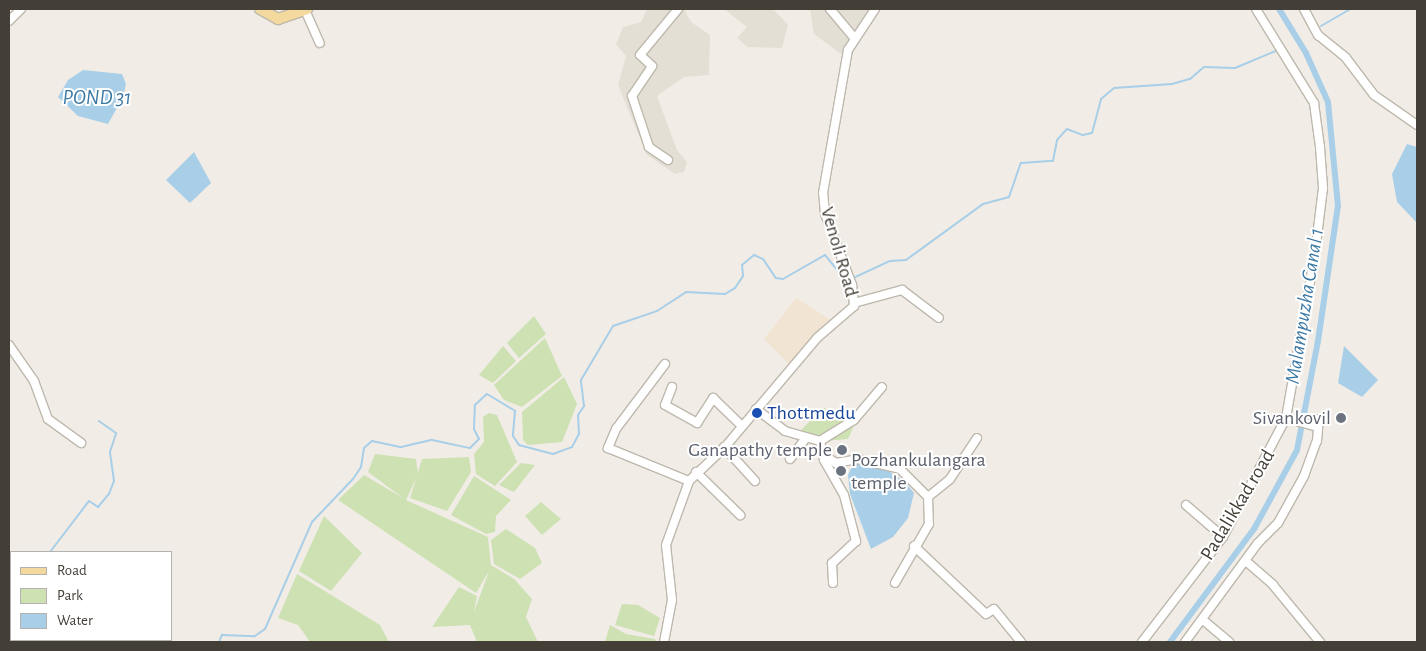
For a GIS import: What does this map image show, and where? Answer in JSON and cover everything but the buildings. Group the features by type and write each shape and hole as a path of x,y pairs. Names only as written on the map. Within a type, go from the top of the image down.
{"main road":[{"path":"260,9 278,19 306,9"}],"street":[{"path":"9,22 21,9"},
{"path":"306,9 320,43"},
{"path":"668,160 649,147 632,96 652,66 640,56 678,9"},
{"path":"830,9 853,36"},
{"name":"Venoli Road","path":"664,642 672,600 666,545 689,481 696,472 724,448 817,338 854,303 825,214 823,193 853,36 875,9"},
{"name":"Padalikkad road","path":"1142,642 1223,537 1286,418 1323,188 1314,103 1283,47 1256,9"},
{"path":"1304,9 1318,35 1346,58 1374,95 1417,125"},
{"path":"854,303 902,290 939,318"},
{"path":"9,345 34,380 48,419 81,443"},
{"path":"665,364 616,429 608,448 689,481"},
{"path":"672,387 664,405 697,423 713,398 742,426"},
{"path":"756,409 773,424 806,438 820,441 854,420 882,387"},
{"path":"1185,642 1278,523 1304,476 1317,441 1318,423 1286,418"},
{"path":"790,459 806,438"},
{"path":"928,497 950,479 977,438"},
{"path":"820,441 829,468 844,495 856,541 832,563 832,583"},
{"path":"724,448 755,481"},
{"path":"824,455 836,463"},
{"path":"829,468 836,463 858,459 900,469 928,497 932,516 895,583"},
{"path":"696,472 740,516"},
{"path":"1186,505 1223,537"},
{"path":"914,546 986,614 994,609 1021,642"},
{"path":"1247,562 1273,585 1320,642"},
{"path":"1203,620 1229,642"}],"shaded area":[{"path":"647,9 684,9 691,22 710,35 709,75 684,77 657,96 677,150 687,162 684,172 675,174 647,155 618,85 626,56 616,44 623,27 641,22"},
{"path":"724,9 773,9 788,25 782,48 747,47 737,38 747,27"},
{"path":"810,9 869,10 841,54 814,34"},
{"path":"796,298 831,320 791,366 764,339"}],"green space":[{"path":"534,316 546,334 519,358 507,343"},
{"path":"545,338 562,376 522,407 504,400 494,385"},
{"path":"503,346 516,361 493,383 479,375"},
{"path":"564,377 577,404 562,442 528,445 523,440 522,412"},
{"path":"824,407 834,420 851,408 859,414 848,439 824,441 799,432"},
{"path":"489,413 497,415 517,462 495,486 476,474 474,454 484,442 483,417"},
{"path":"375,454 416,459 418,474 406,500 488,537 491,565 514,579 532,599 526,617 538,642 477,642 470,625 432,627 459,587 477,596 474,612 489,571 476,593 338,500 364,475 403,498 368,472"},
{"path":"469,457 471,472 447,511 410,498 422,459"},
{"path":"521,463 535,465 514,492 499,485"},
{"path":"474,476 511,500 496,516 495,532 486,534 451,515"},
{"path":"541,502 561,519 542,535 525,516"},
{"path":"324,516 362,553 331,591 299,571"},
{"path":"506,529 535,548 542,563 520,579 494,564 491,540"},
{"path":"297,574 380,625 389,642 310,642 298,625 278,618"},
{"path":"622,604 638,605 660,618 654,636 615,625"},
{"path":"610,625 626,634 655,639 656,642 605,642"}],"water":[{"name":"POND 31","path":"83,70 122,74 126,84 123,97 108,124 78,116 58,97 68,80"},
{"path":"1407,144 1417,147 1417,223 1397,202 1392,174"},
{"path":"194,152 211,183 190,203 166,180"},
{"path":"1344,346 1378,380 1362,397 1338,383"},
{"path":"854,462 881,466 904,481 914,493 908,518 893,537 871,549 850,494 848,475"}],"waterway":[{"name":"Malampuzha Canal 1","path":"1170,642 1254,529 1297,450 1318,341 1338,206 1328,102 1306,53 1279,9"},
{"path":"1321,26 1350,9"},
{"path":"851,279 890,261 906,260 983,204 1009,197 1021,163 1053,161 1057,140 1067,129 1083,135 1092,133 1101,99 1114,88 1172,84 1190,79 1204,67 1235,68 1278,50"},
{"path":"219,642 222,635 255,636 265,629 312,522 353,479 361,467 364,448 372,441 401,447 432,440 470,448 479,439 474,429 475,405 487,394 515,411 513,436 519,445 553,454 572,447 579,434 578,415 584,406 581,380 613,326 657,311 686,292 725,294 735,288 743,276 742,265 754,255 763,259 776,278 783,279 825,255 846,281"},
{"path":"51,551 89,501 98,507 109,494 114,481 110,452 116,433 99,421"}],"place":[{"name":"Thottmedu","path":"757,413"},
{"name":"Sivankovil","path":"1341,418"},
{"name":"Ganapathy temple","path":"842,450"},
{"name":"Pozhankulangara temple","path":"841,471"}]}
